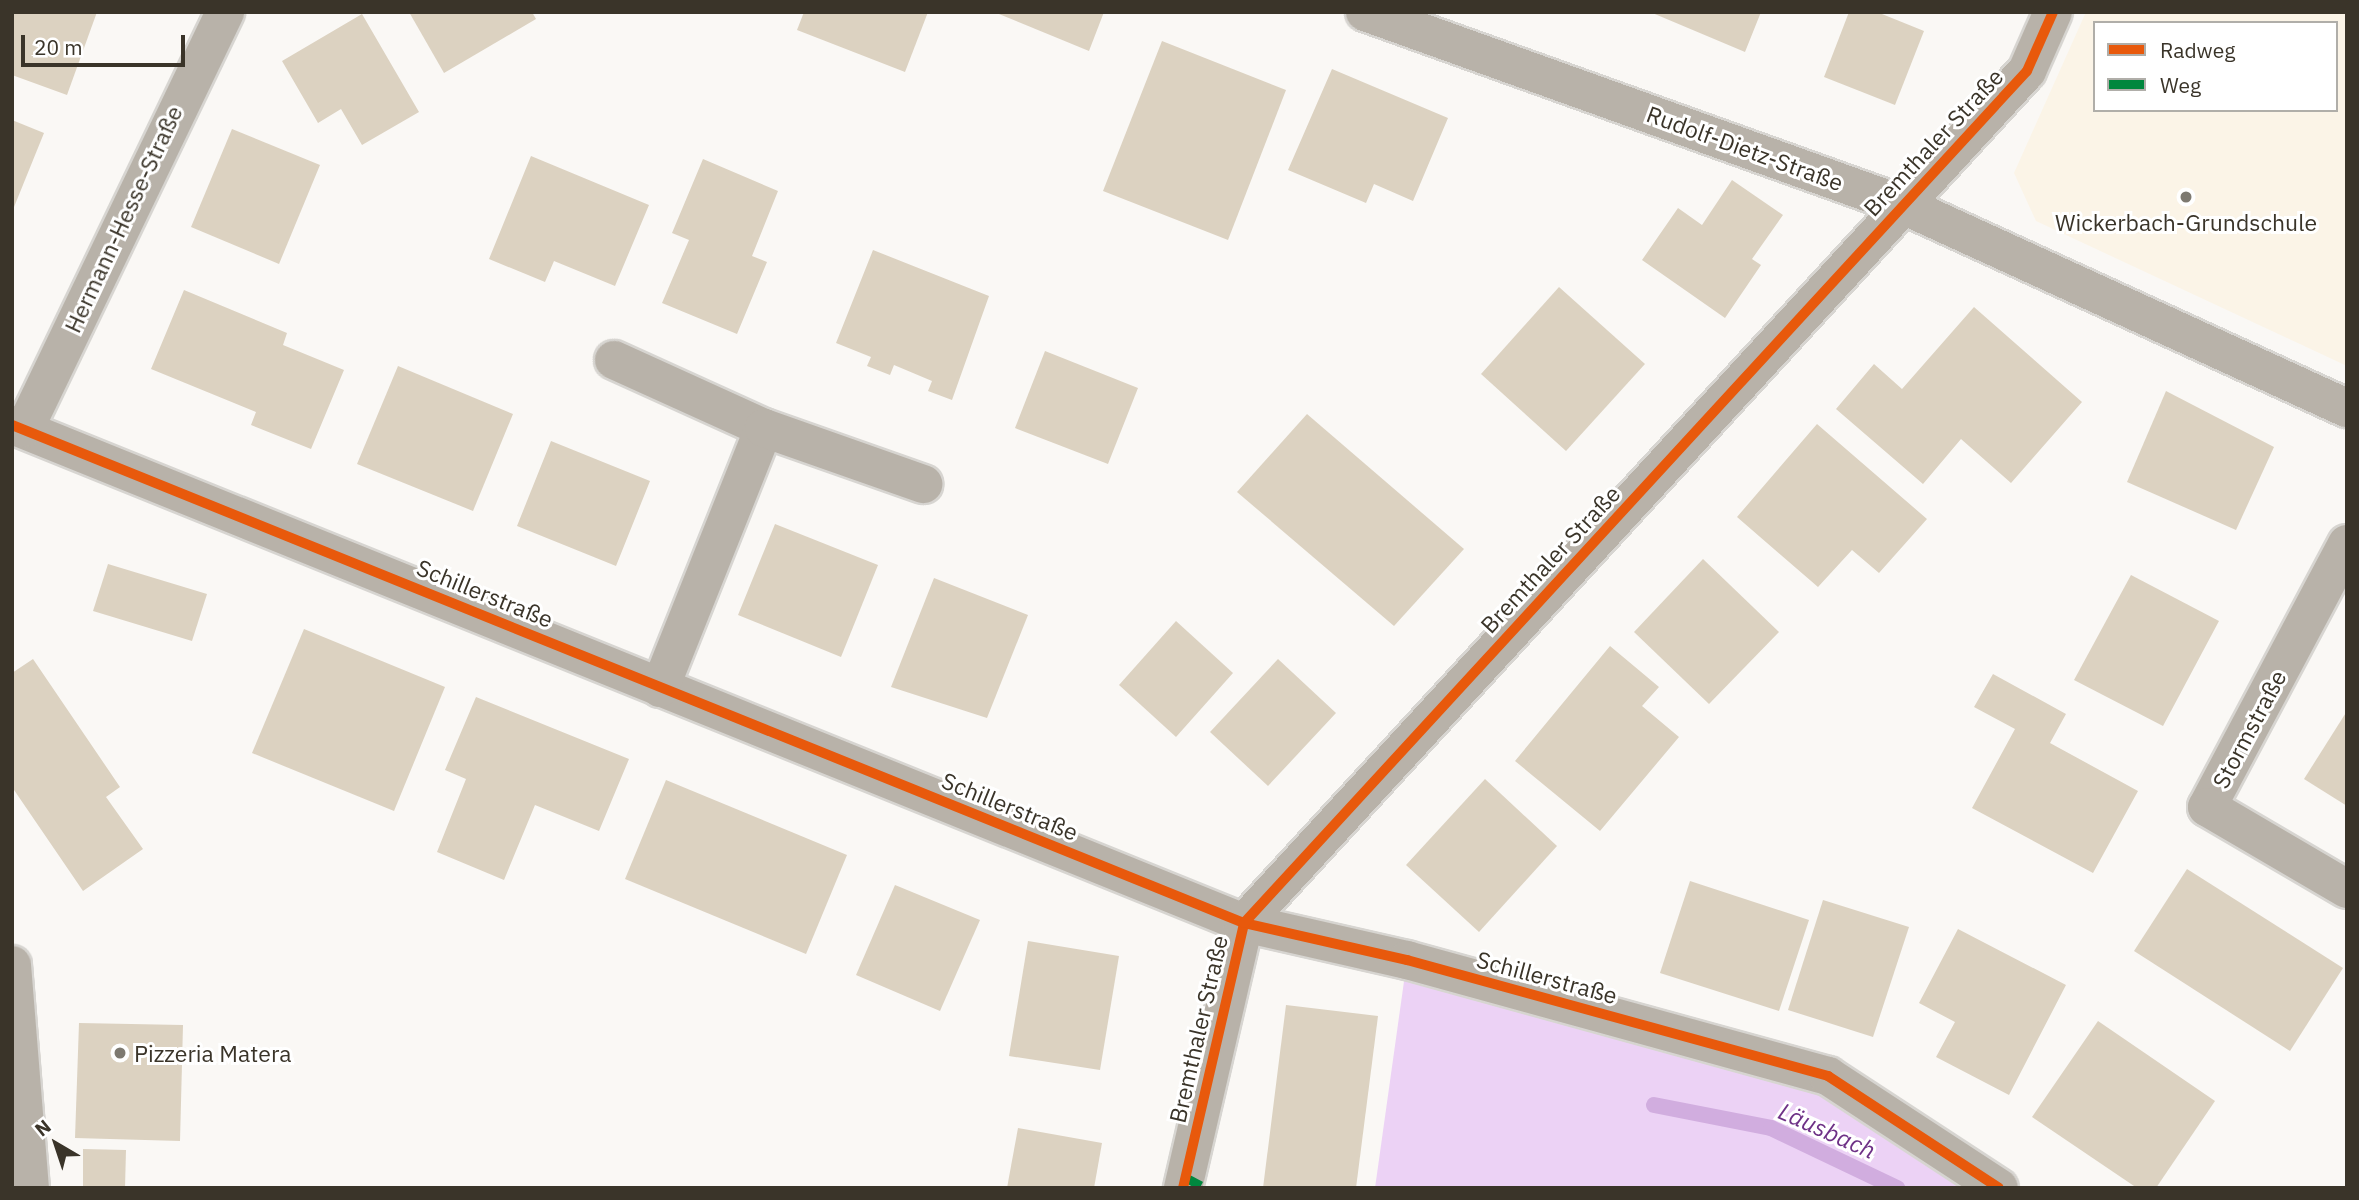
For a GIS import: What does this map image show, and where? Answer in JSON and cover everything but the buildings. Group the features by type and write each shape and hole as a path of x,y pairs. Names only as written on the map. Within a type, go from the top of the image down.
{"street":[{"name":"Hermann-Hesse-Straße","path":"18,426 225,12"},
{"name":"Rudolf-Dietz-Straße","path":"1365,12 1903,205 2347,408"},
{"name":"Bremthaler Straße","path":"1183,1188 1244,923 2027,71 2053,12"},
{"path":"614,360 764,428 923,484"},
{"name":"Schillerstraße","path":"18,426 1244,923 1407,960 1828,1076 1999,1188"},
{"path":"660,688 764,428"},
{"name":"Stormstraße","path":"2347,544 2207,807 2347,889"},
{"path":"12,965 30,1188"}],"shaded area":[{"name":"Wickerbach-Grundschule","path":"2086,12 2347,12 2347,366 2036,221 2014,173"},
{"path":"1407,960 1828,1076 1999,1188 1375,1188"}],"waterway":[{"name":"Läusbach","path":"1654,1105 1771,1128 1897,1188"}],"marked path":[{"path":"1185,1177 1206,1188"}],"cycle path":[{"path":"1183,1188 1244,923 2027,71 2053,12"},
{"path":"12,425 1244,923 1407,960 1828,1076 1999,1188"}],"place":[{"name":"Wickerbach-Grundschule","path":"2186,197"},
{"name":"Pizzeria Matera","path":"120,1053"}]}
